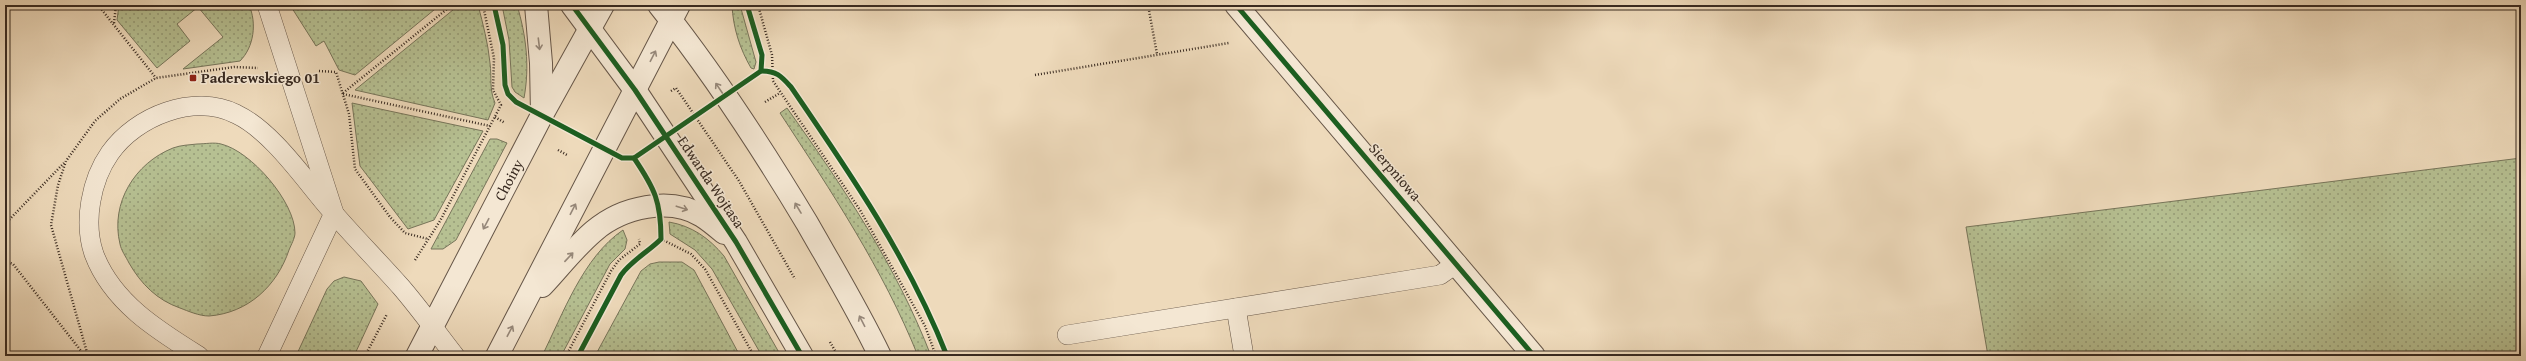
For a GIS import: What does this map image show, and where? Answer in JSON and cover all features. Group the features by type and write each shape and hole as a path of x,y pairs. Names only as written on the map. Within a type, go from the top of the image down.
{"street":[{"path":"536,5 541,63 542,115"},
{"name":"Edwarda Wojtasa","path":"572,5 635,90 736,242 802,356"},
{"name":"Choiny","path":"417,356 542,115 603,5"},
{"name":"Sierpniowa","path":"1236,5 1457,263 1534,356"},
{"path":"497,356 635,90 670,10"},
{"path":"670,10 803,217 856,309 880,356"},
{"path":"523,306 594,231 609,220 635,210 658,205 678,206 702,216 736,242"}],"lane":[{"path":"267,5 334,213 268,356"},
{"path":"199,356 149,324 115,291 94,253 89,219 93,186 110,152 140,124 179,108 208,106 236,114 268,137 401,287 455,356"},
{"path":"1067,335 1440,275 1457,263"},
{"path":"1236,308 1244,356"}],"path":[{"path":"98,5 156,78"},
{"path":"114,24 116,5"},
{"path":"342,94 452,5"},
{"path":"365,356 401,287 428,239 440,222 501,105 493,90 494,58 484,5"},
{"path":"758,5 772,55 774,71 773,82 806,128 884,251 924,326 936,356"},
{"path":"1148,5 1157,54"},
{"path":"1035,75 1225,42 1236,44"},
{"path":"767,71 774,71 780,74"},
{"path":"336,72 349,114 355,169 390,217 405,233 428,239"},
{"path":"342,94 491,126"},
{"path":"666,136 725,97"},
{"path":"5,224 66,161"},
{"path":"658,205 661,239"},
{"path":"656,244 661,239"},
{"path":"661,239 691,254 705,269 754,356"},
{"path":"5,261 13,264 85,356"}],"green space":[{"path":"119,5 249,5 253,19 253,34 248,49 240,61 183,69 223,37 198,7 177,24 190,41 157,68 117,20"},
{"path":"290,5 440,5 355,75 339,70 324,41 316,46"},
{"path":"459,5 478,5 482,19 491,68 491,88 495,103 488,120 355,90"},
{"path":"502,5 517,5 520,16 525,39 527,62 524,98 515,92 512,87 509,40"},
{"path":"732,5 740,5 756,62 754,69 751,68 740,46 734,22"},
{"path":"352,103 483,131 434,220 408,229 360,166"},
{"path":"787,108 848,197 885,259 902,291 931,356 918,356 889,292 855,231 780,113"},
{"path":"490,139 497,139 507,143 456,240 443,249 431,249"},
{"path":"197,144 221,144 245,156 258,167 288,207 295,233 284,263 269,286 248,303 236,309 223,314 209,316 194,313 172,305 164,301 150,290 134,271 121,249 118,229 122,200 128,186 137,174 159,155 173,148"},
{"path":"2521,158 2521,356 1988,356 1966,227"},
{"path":"669,222 685,226 700,234 724,256 781,356 762,356 712,269 695,250 670,234"},
{"path":"623,230 627,240 625,249 610,264 561,356 542,356 575,287 585,271 596,255 609,241"},
{"path":"659,262 682,262 694,270 740,356 595,356 641,271 650,264"},
{"path":"344,277 361,281 378,304 354,356 296,356 327,289 334,281"}],"cycle path":[{"path":"494,5 503,45 505,85 508,94 516,102 622,158 634,158"},
{"path":"572,5 635,90 736,242 802,356"},
{"path":"747,5 762,55 761,71"},
{"path":"1236,5 1534,356"},
{"path":"578,356 621,275 630,265 661,239 658,205 652,187 634,158 761,71 775,73 791,87 856,184 877,217 915,285 947,356"}],"place":[{"name":"Paderewskiego 01","path":"193,78"}]}
